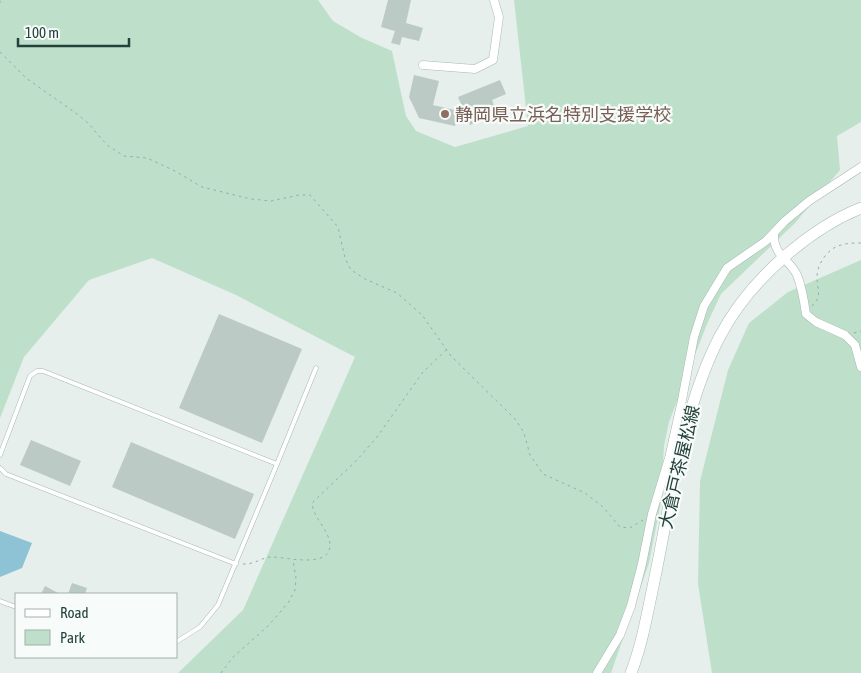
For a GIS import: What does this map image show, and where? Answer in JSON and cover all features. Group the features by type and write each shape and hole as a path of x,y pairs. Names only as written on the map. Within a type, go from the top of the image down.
{"street":[{"path":"423,65 474,69 493,60 499,17 494,0"},
{"path":"597,673 620,635 631,606 652,514 669,458 694,337 704,306 727,268 774,235 785,221 809,201 861,167"},
{"name":"大倉戸茶屋松線","path":"632,673 643,634 686,424 720,336 746,296 770,269 805,239 861,208"},
{"path":"774,235 778,253 796,272 806,314 816,322 846,335 855,345 861,368"}],"lane":[{"path":"178,641 200,627 218,605 316,368"},
{"path":"0,455 30,376 37,371 44,371 276,464"},
{"path":"0,468 6,474 236,564"},
{"path":"0,601 15,607"}],"path":[{"path":"0,52 26,78 82,118 107,145 124,156 147,158 175,171 202,187 251,199 271,201 310,194 338,227 345,258 351,270 365,279 398,293 422,315 451,356 516,420 524,433 530,455 535,465 543,474 586,493 603,507 620,527 630,528 652,514"},
{"path":"806,314 818,300 820,292 817,277 819,266 824,258 840,245 861,243"},
{"path":"236,564 254,563 270,557 312,560 325,555 330,549 330,543 313,512 312,503 357,460 377,437 423,372 446,350"},
{"path":"221,673 233,657 267,627 288,603 295,590 296,578 293,560"}],"green space":[{"path":"0,0 318,0 333,21 362,38 392,51 406,116 416,131 455,147 528,126 514,0 861,0 861,122 837,136 840,170 795,223 721,294 707,324 669,422 664,446 661,502 649,563 611,673 178,673 243,610 355,357 236,295 152,258 89,280 24,357 0,418"},
{"path":"861,260 861,673 712,673 698,584 700,481 728,370 749,323 788,292"}],"water":[{"path":"0,531 32,543 22,568 0,577"}],"building":[{"path":"388,0 411,0 406,23 423,28 419,41 402,37 400,45 391,43 395,31 381,27"},
{"path":"414,75 439,81 433,105 459,111 455,126 419,118 409,97"},
{"path":"500,80 506,94 492,100 497,114 470,125 458,97"},
{"path":"219,314 302,349 262,443 179,408"},
{"path":"31,440 81,461 70,486 20,465"},
{"path":"131,442 254,494 235,539 112,487"},
{"path":"72,583 87,588 85,593 68,593"},
{"path":"45,586 58,593 42,593"}],"place":[{"name":"静岡県立浜名特別支援学校","path":"445,114"}]}
